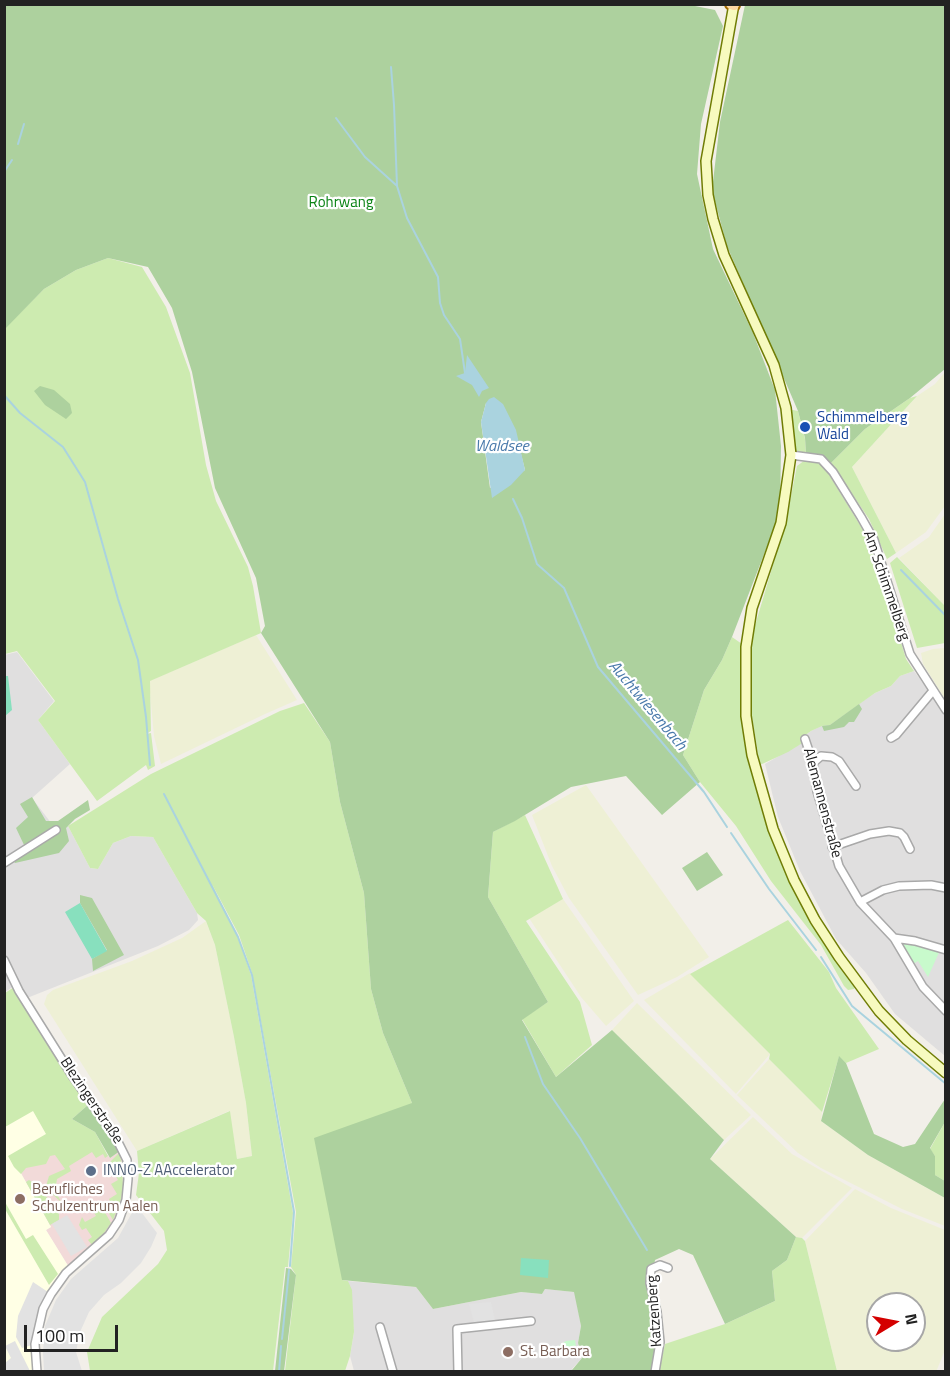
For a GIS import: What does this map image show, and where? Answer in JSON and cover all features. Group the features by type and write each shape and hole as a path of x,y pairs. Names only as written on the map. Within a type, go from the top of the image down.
{"street":[{"path":"733,5 706,161 708,195 724,255 774,365 786,408 791,454 781,523 753,608 746,647 746,716 752,755 773,829 794,880 815,920 879,1011 907,1040 945,1073"},
{"name":"Am Schimmelberg","path":"791,454 820,459 833,472 861,517 874,540 910,654 945,710"},
{"path":"891,738 932,692"},
{"name":"Alemannenstraße","path":"805,739 813,763 817,791 839,866 860,902 894,938 923,987 945,1011"},
{"path":"813,763 821,756 832,757 839,761 856,786"},
{"path":"4,862 56,830"},
{"path":"832,847 870,834 889,831 900,833 910,849"},
{"path":"860,902 883,890 899,886 931,885 945,888"},
{"path":"894,938 945,950"},
{"name":"Blezingerstraße","path":"4,960 19,991 73,1077 123,1150 127,1160 126,1200 118,1220 109,1235 66,1274 43,1309 35,1344 37,1371"},
{"name":"Katzenberg","path":"655,1371 660,1342 657,1312 650,1283 651,1269 660,1265 668,1268"},
{"path":"458,1371 458,1329 531,1321"},
{"path":"380,1328 393,1371"}],"shaded area":[{"path":"945,372 945,506 926,532 896,553 852,467 917,396 935,384"},
{"path":"945,514 945,606 899,558 929,537"},
{"path":"256,635 297,700 161,764 154,736 149,681"},
{"path":"945,648 945,699 923,664 921,653"},
{"path":"17,652 54,701 38,720 70,764 32,798 55,828 68,826 90,868 98,869 113,843 131,836 153,837 197,913 198,920 189,930 158,946 22,1000 14,986 5,992 4,655"},
{"path":"914,671 945,712 945,1056 895,1014 866,973 836,939 800,871 778,817 765,764 803,742 804,736 811,731 891,686 900,676"},
{"path":"586,785 709,957 677,977 638,995 569,898 552,866 532,815"},
{"path":"563,899 634,1001 606,1026 581,997 529,918"},
{"path":"206,921 215,945 234,1037 246,1103 252,1156 237,1159 229,1111 137,1151 44,1004 47,995 53,990 132,961 182,938"},
{"path":"690,973 770,1054 736,1094 644,1000"},
{"path":"637,1003 751,1115 724,1140 612,1030"},
{"path":"769,1059 822,1112 821,1121 868,1155 945,1198 945,1226 902,1209 821,1168 798,1153 737,1095"},
{"name":"Berufliches Schulzentrum Aalen","path":"4,1067 89,1104 13,1159 51,1227 46,1230 70,1269 51,1294 38,1325 37,1371 5,1371"},
{"path":"753,1117 792,1154 852,1188 802,1238 796,1237 710,1159"},
{"path":"76,1122 110,1158 120,1151 127,1160 126,1200 109,1235 70,1269 46,1230 51,1227 13,1159"},
{"path":"855,1189 891,1208 945,1230 945,1350 936,1372 837,1371 805,1241"},
{"path":"134,1209 139,1209 157,1233 151,1247 141,1263 121,1283 104,1295 89,1312 80,1332 76,1352 82,1371 44,1371 45,1326 56,1300 71,1279 118,1238"},
{"path":"67,1215 87,1247 71,1256 52,1224"},
{"path":"348,1281 416,1287 433,1309 521,1292 542,1294 545,1289 575,1292 581,1326 578,1343 582,1358 572,1369 574,1371 354,1371 350,1356 354,1332"},
{"path":"33,1282 51,1294 35,1344 22,1348 16,1337 18,1316"},
{"path":"491,1302 495,1320 474,1322 469,1304"},
{"path":"15,1341 30,1371 5,1371 5,1363 11,1358 5,1346"}],"green space":[{"name":"Rohrwang","path":"685,4 715,10 723,26 701,124 697,174 713,249 753,333 775,390 781,446 780,513 732,637 722,660 704,690 683,755 700,782 662,815 626,776 571,787 493,832 488,897 548,1002 522,1020 556,1077 612,1030 724,1140 710,1159 796,1237 787,1260 772,1271 775,1301 725,1324 693,1255 679,1249 655,1260 653,1273 661,1309 662,1341 654,1371 572,1370 582,1358 578,1343 581,1326 574,1292 545,1289 542,1294 521,1292 433,1309 416,1287 342,1280 314,1138 412,1103 383,1033 371,989 364,893 340,802 330,742 261,633 265,626 256,578 215,488 192,372 172,308 148,267 108,258 76,270 44,289 5,329 5,5","holes":["486,403 515,430 525,470 490,488 481,422"]},
{"path":"745,5 945,5 945,369 910,398 865,429 831,463 821,457 806,453 805,438 798,411 727,246 712,190 720,122"},
{"path":"108,258 142,267 166,307 190,373 206,465 216,501 248,567 261,633 150,681 151,731 146,734 151,733 155,766 148,770 146,765 97,801 38,720 55,701 17,651 5,654 4,329 44,289 76,270"},
{"path":"40,386 54,390 70,404 72,413 66,419 45,405 34,391"},
{"path":"917,396 852,467 896,553 887,559 869,519 831,463 865,429 910,398"},
{"path":"788,409 798,411 806,453 792,452"},
{"path":"805,460 818,462 825,468 871,543 906,659 914,671 900,676 891,686 875,693 830,725 811,731 804,736 804,742 788,752 760,765 750,705 749,660 754,629 786,521 797,466"},
{"path":"897,557 945,606 945,643 917,648 890,563"},
{"path":"732,637 742,644 742,712 768,824 789,879 824,942 855,985 854,989 848,990 844,986 821,945 771,881 736,826 700,782 683,755 704,690 722,660"},
{"path":"5,676 8,676 12,710 5,716"},
{"path":"304,703 330,742 340,802 364,893 371,989 383,1033 412,1103 342,1280 348,1281 352,1290 354,1332 350,1356 345,1371 285,1371 296,1275 291,1267 296,1212 252,973 239,935 212,884 238,937 251,975 293,1213 288,1267 285,1267 273,1371 90,1371 87,1352 102,1317 158,1264 167,1250 164,1231 136,1195 139,1173 137,1151 230,1111 237,1159 252,1156 246,1103 234,1037 215,945 206,921 197,913 153,837 131,836 113,843 98,869 90,868 68,826 151,774 280,711"},
{"path":"859,704 862,709 854,722 849,722 844,727 824,731 822,726 830,725"},
{"path":"32,797 46,821 58,821 88,800 90,810 66,828 69,841 59,853 15,863 12,858 25,847 16,828 28,817 20,804"},
{"path":"525,815 563,899 526,921 580,1002 592,1045 556,1077 522,1019 548,1002 488,897 493,832"},
{"path":"707,852 723,875 697,891 682,868"},
{"path":"80,895 92,898 124,955 93,971 92,959 107,950 80,903"},
{"path":"80,903 107,951 92,959 65,912"},
{"path":"788,920 829,972 836,988 879,1049 846,1063 839,1057 822,1112 769,1059 770,1054 690,974"},
{"path":"894,938 941,948 928,977 918,961 910,966"},
{"path":"14,987 89,1104 72,1119 95,1132 108,1156 105,1158 103,1154 96,1158 92,1152 69,1166 71,1171 57,1179 55,1191 62,1203 46,1186 49,1176 65,1169 55,1155 50,1156 46,1164 26,1168 21,1174 8,1156 46,1134 33,1111 5,1127 5,993"},
{"path":"839,1056 846,1063 874,1134 903,1147 915,1144 945,1099 945,1122 930,1148 935,1156 935,1175 945,1181 945,1198 868,1155 821,1121"},
{"path":"89,1104 108,1128 120,1151 110,1158 95,1132 72,1119"},
{"path":"945,1122 945,1181 935,1175 935,1156 930,1149"},
{"path":"119,1153 123,1186 113,1220 107,1210 112,1206 109,1199 117,1194 111,1184 118,1180 109,1163"},
{"path":"29,1180 37,1185 53,1205 59,1214 59,1220 50,1225 26,1182"},
{"path":"5,1202 26,1239 33,1235 58,1274 49,1285 5,1209"},
{"path":"92,1209 103,1209 111,1223 92,1245 88,1240 92,1237 86,1228 82,1230 79,1225 82,1217 85,1222 96,1216"},
{"path":"796,1237 805,1241 837,1371 659,1372 665,1344 725,1324 775,1301 772,1271 787,1260"},
{"path":"521,1258 549,1260 548,1278 520,1275"},
{"path":"286,1268 291,1269 296,1275 284,1371 275,1371"},
{"path":"575,1340 577,1353 564,1353 558,1357 554,1349 566,1341"}],"water":[{"path":"467,355 489,388 482,391 479,397 472,385 456,376 465,373"},
{"name":"Waldsee","path":"494,397 503,404 516,430 525,470 511,485 492,498 481,422 486,403"}],"waterway":[{"name":"Auchtwiesenbach","path":"391,67 397,186 407,218 438,277 440,303 444,315 460,339 465,373"},
{"path":"336,118 365,157 396,185"},
{"path":"18,144 24,124"},
{"path":"4,172 12,160"},
{"path":"4,395 20,413 63,447 85,482 138,660 150,765"},
{"name":"Auchtwiesenbach","path":"513,499 522,518 537,564 564,588 598,667 704,792 727,827"},
{"path":"901,570 946,616"},
{"path":"164,794 238,937 252,975 294,1212 290,1266"},
{"name":"Auchtwiesenbach","path":"731,833 769,889 816,950"},
{"name":"Auchtwiesenbach","path":"821,957 852,1006 946,1084"},
{"path":"525,1037 543,1084 580,1138 647,1250"},
{"path":"282,1339 289,1270"},
{"path":"279,1372 281,1346"}],"place":[{"name":"Schimmelberg Wald","path":"805,427"},
{"name":"INNO-Z AAccelerator","path":"91,1171"},
{"name":"Berufliches Schulzentrum Aalen","path":"20,1199"},
{"name":"St. Barbara","path":"508,1352"}]}
